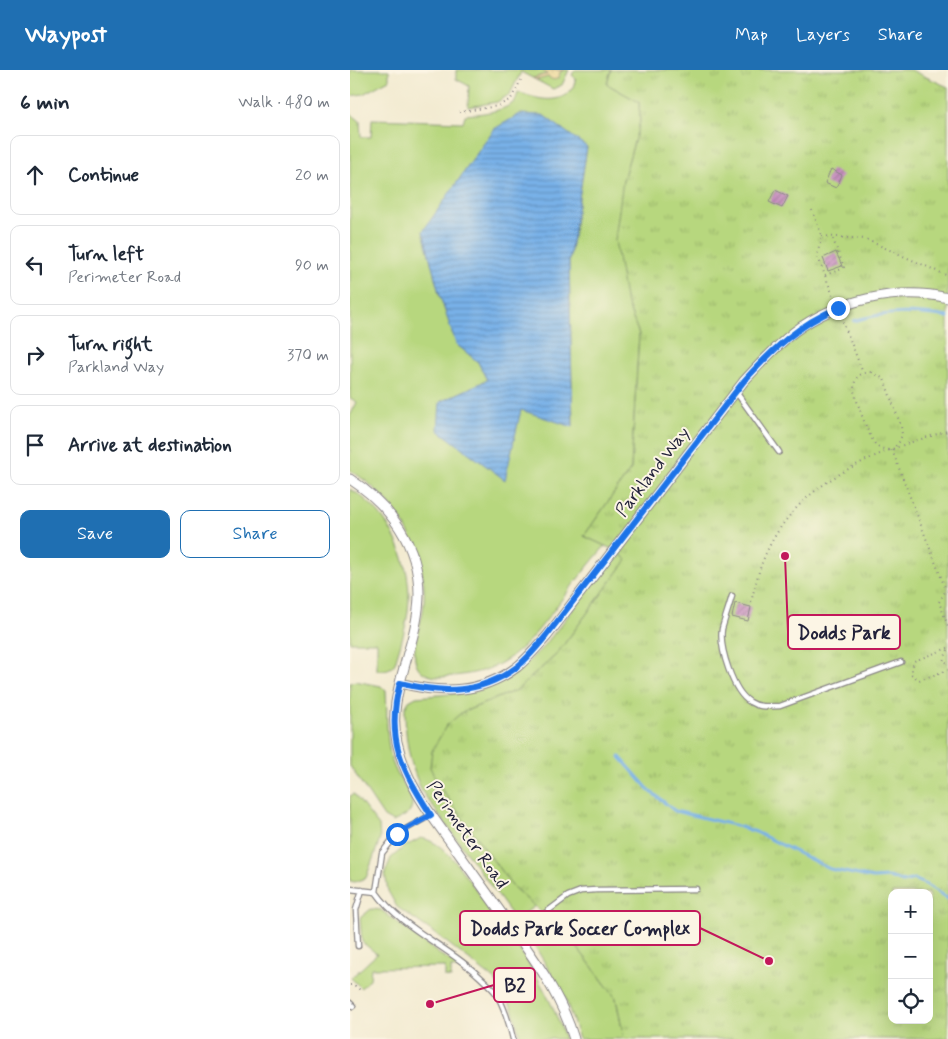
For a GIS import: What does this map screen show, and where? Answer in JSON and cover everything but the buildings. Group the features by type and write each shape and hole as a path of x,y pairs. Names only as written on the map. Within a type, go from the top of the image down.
{"street":[{"name":"Parkland Way","path":"400,683 440,691 470,688 498,679 517,667 546,636 736,392 779,344 811,321 828,313 870,299 898,295 931,295 948,298"},
{"name":"Perimeter Road","path":"350,479 366,490 390,514 400,528 414,562 418,583 418,610 413,637 394,709 397,742 408,777 431,815 517,934 552,987 574,1039"}],"lane":[{"path":"736,392 779,452"},
{"path":"732,596 722,630 722,650 741,694 750,702 762,707 780,706 901,662"},
{"path":"431,815 397,834 382,853 376,892 405,921 467,964 495,992 511,1028 513,1039"},
{"path":"350,889 376,892"},
{"path":"517,934 568,896 581,891 696,889"},
{"path":"358,946 356,910 362,890"}],"path":[{"path":"459,112 498,106 512,99 521,80"},
{"path":"812,210 822,236 817,255 834,297"},
{"path":"822,236 864,239 948,276"},
{"path":"825,275 844,267 832,237"},
{"path":"840,313 863,372"},
{"path":"863,372 872,372 884,379 901,426 902,435 892,450 877,446 855,396 854,383 857,376 863,372"},
{"path":"751,602 764,558 784,523 796,508 827,481 864,461 948,431"},
{"path":"892,450 947,591 938,602 948,626"},
{"path":"948,649 943,661 948,663"},
{"path":"948,649 914,661 911,674 919,680 948,670"},
{"path":"350,985 354,985 360,990"}],"green space":[{"path":"350,70 389,70 389,80 363,94 350,96"},
{"path":"456,70 569,70 562,85 553,89 521,72 510,94 497,102 468,107 469,86 456,79"},
{"path":"575,70 611,70 607,84 639,102 640,122 623,180 625,298 639,334 631,469 584,536 605,546 528,642 512,656 488,669 456,676 431,676 424,673 418,667 414,653 424,603 424,583 414,544 394,510 367,482 350,470 350,416 357,402 350,398 350,113 360,121 361,137 371,137 372,119 463,122 465,115 503,109 515,101 518,92 545,99 559,98 566,95 571,90 576,79 572,75","holes":["587,147 569,262 573,426 521,409 440,402 487,380 478,362 456,344 439,293 423,231"]},
{"path":"611,70 911,70 948,87 948,1039 624,1039 616,998 571,939 512,886 437,783 430,767 432,751 446,726 461,713 517,690 556,655 627,560 618,552 584,536 631,469 639,334 625,298 615,240 623,180 640,122 639,102 607,84"},
{"path":"350,489 365,499 388,526 397,541 407,576 409,593 408,611 404,630 395,663 392,667 385,670 377,670 377,642 350,642"},
{"path":"618,552 627,560 556,655 517,690 461,713 437,783 512,886 535,906 522,915 512,915 423,793 414,772 409,751 405,708 409,701 416,697 474,692 497,684 520,670 545,645"},
{"path":"355,681 381,686 386,691 387,731 392,761 412,801 410,811 402,818 393,822 384,817 350,766 350,683"},
{"path":"354,794 379,826 380,839 366,878 355,882 350,881 350,796"},
{"path":"421,838 437,844 449,855 503,926 545,992 565,1039 521,1039 512,1008 495,980 436,934 397,907 388,891 385,873 391,858 404,847"},
{"path":"371,909 381,910 439,954 463,968 451,968 451,978 445,977 445,967 371,968 370,979 361,988 351,978 377,954 362,942 360,918"},
{"path":"549,919 571,939 616,998 624,1039 579,1039 565,997 530,938 531,932"}],"sand":[{"path":"541,70 565,70 560,72 559,77 555,80 548,77 537,80 533,78 548,74"}],"water":[{"path":"520,114 543,115 587,147 569,262 573,427 521,410 505,480 438,430 440,402 487,380 478,362 456,344 439,293 423,231 494,129"}],"waterway":[{"path":"854,321 877,315 900,313 948,317"},
{"path":"620,757 649,790 675,811 756,832 830,869 873,878 889,877 903,882 914,879 948,899"}],"place":[{"name":"Dodds Park","path":"785,556"},
{"name":"Dodds Park Soccer Complex","path":"769,961"},
{"name":"B2","path":"430,1004"}],"route":[{"path":"397,834 431,815 412,786 401,760 394,722 395,701 400,683 414,687 452,691 470,688 498,679 517,667 546,636 744,381 779,344 794,332 811,321 838,308"}]}
